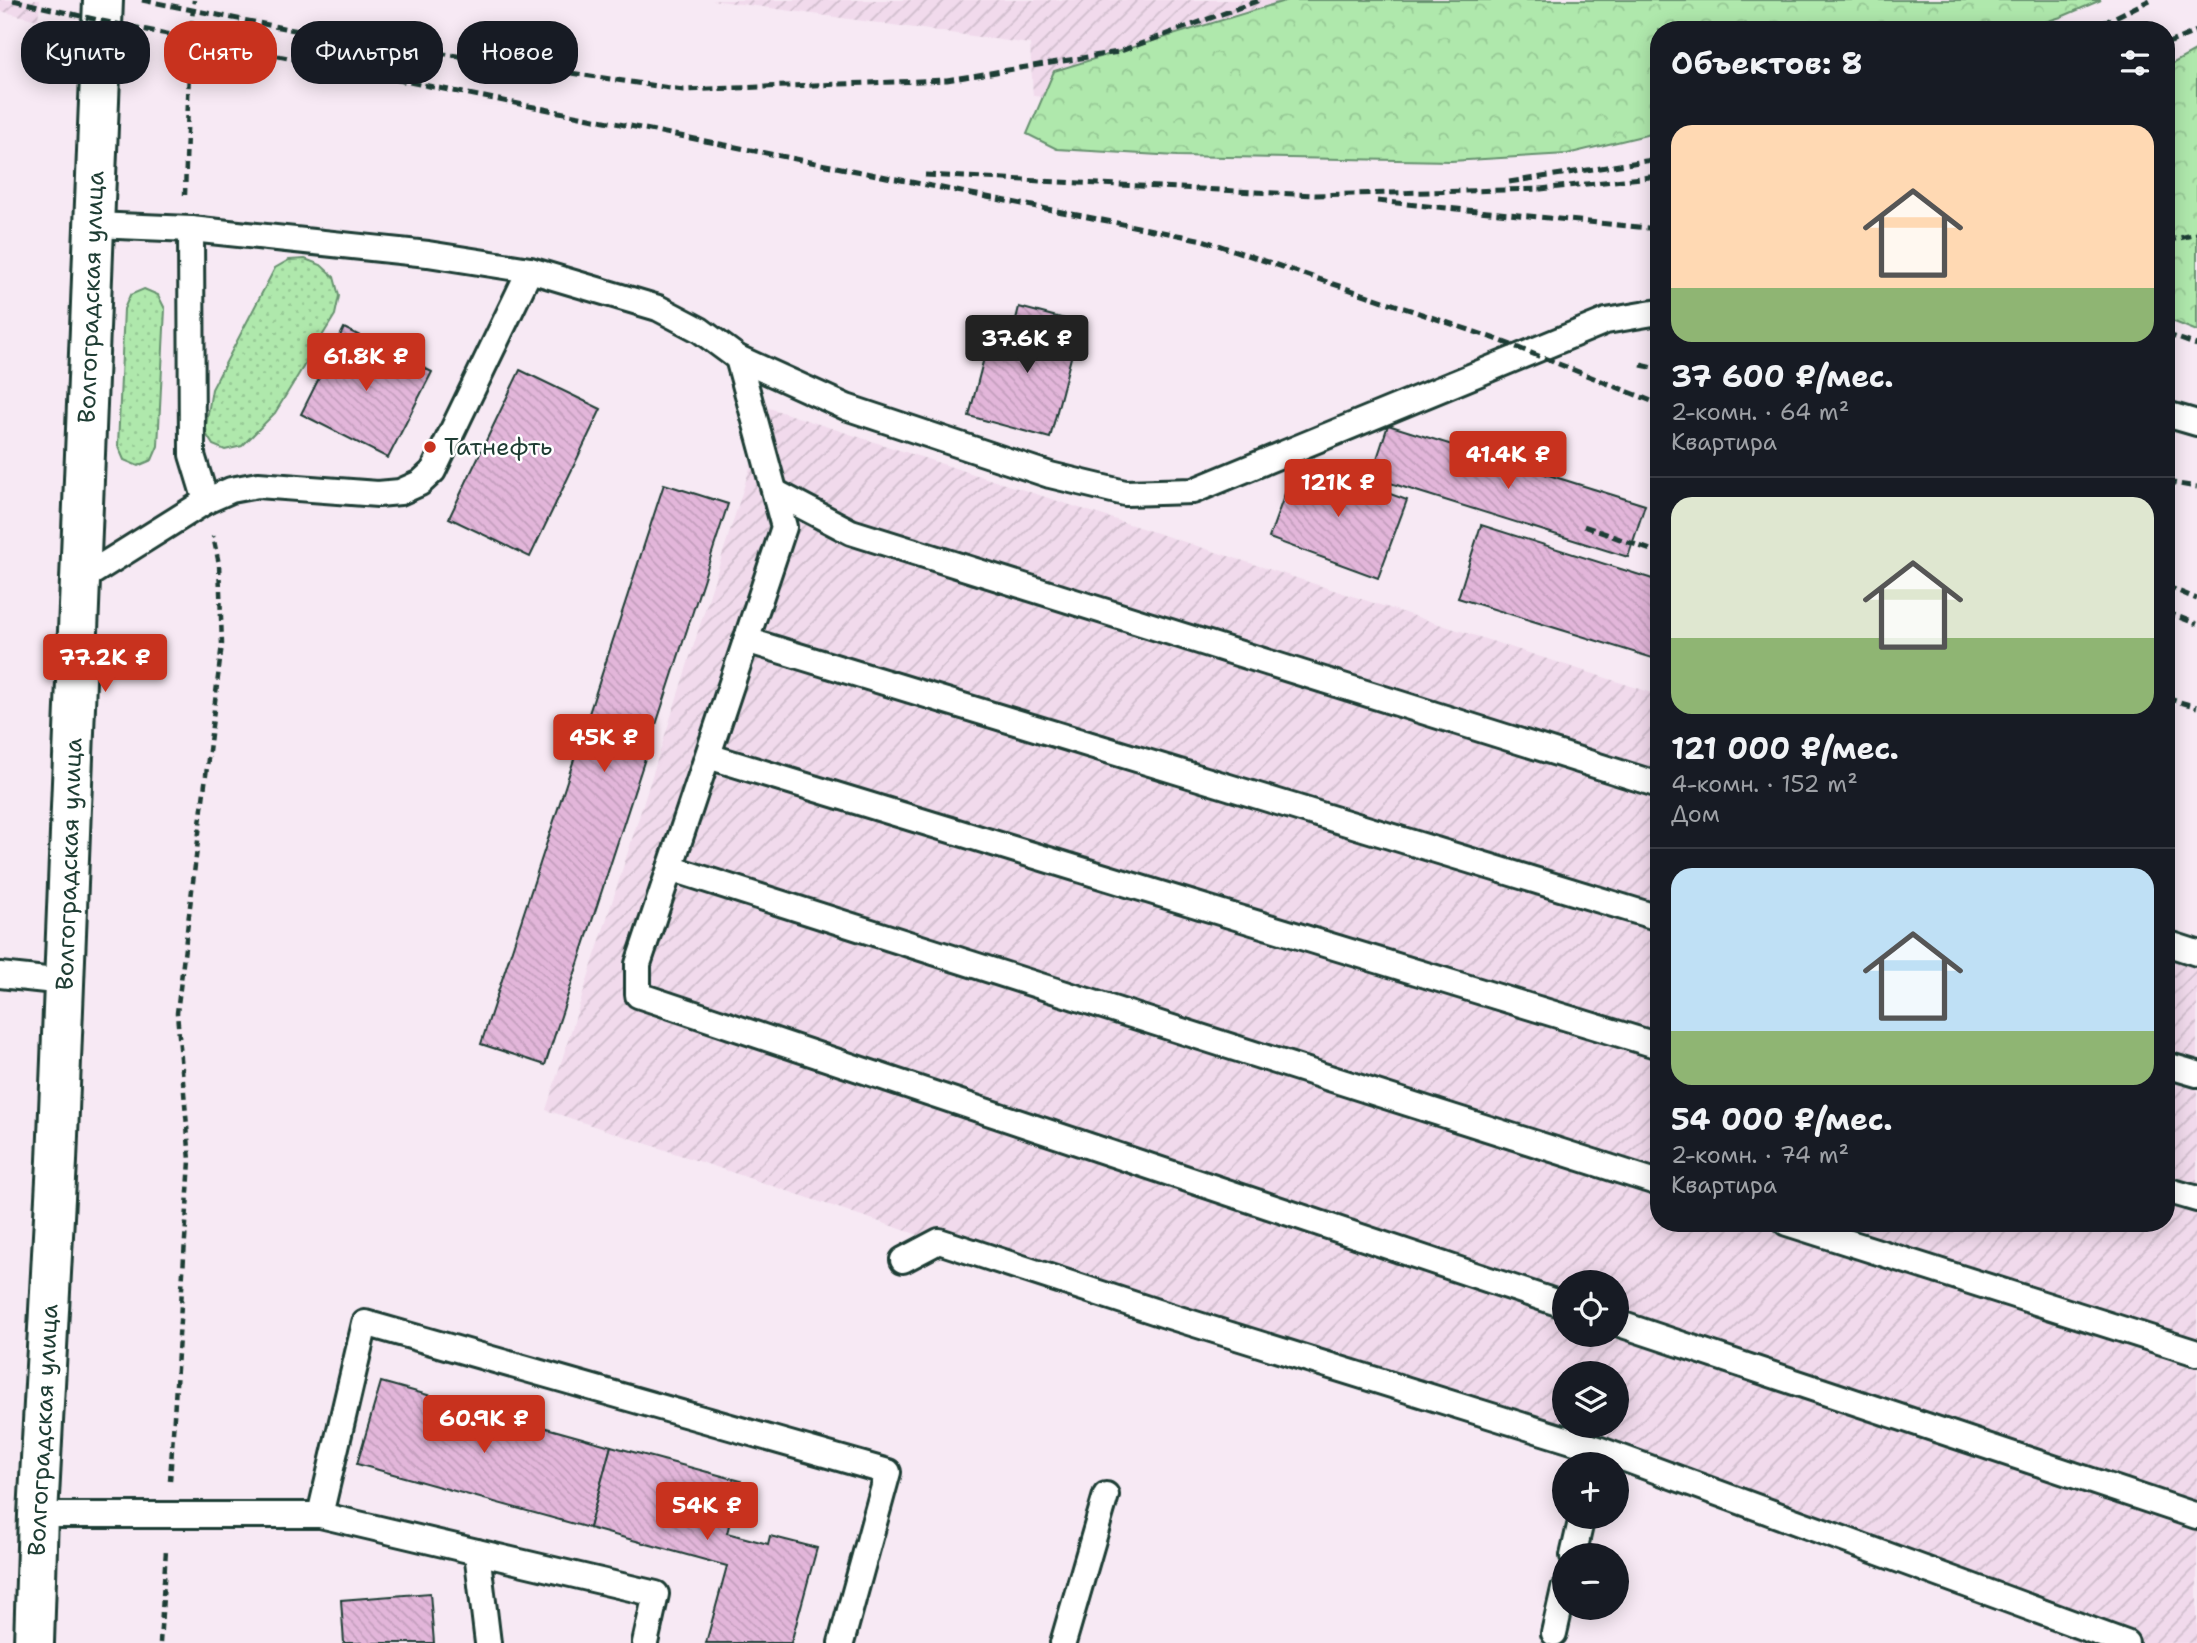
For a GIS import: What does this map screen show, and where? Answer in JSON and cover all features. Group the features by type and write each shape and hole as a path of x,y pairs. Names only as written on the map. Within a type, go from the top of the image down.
{"main road":[{"name":"Волгоградская улица","path":"34,1643 38,1515 57,1161 103,0"}],"lane":[{"path":"94,225 191,229 428,254 530,270 658,308 700,330 738,358 846,407 1050,475 1125,493 1193,491 1606,321 1650,314"},
{"path":"191,229 192,455 206,501"},
{"path":"80,580 206,501 232,490 258,485 378,494 400,492 420,483 433,471 530,270"},
{"path":"738,358 784,527 638,964 638,995 1552,1301"},
{"path":"2175,417 2197,423"},
{"path":"775,492 851,532 1650,782"},
{"path":"746,640 1650,915"},
{"path":"708,756 1650,1042"},
{"path":"670,868 1650,1180"},
{"path":"2175,946 2197,953"},
{"path":"0,975 64,982"},
{"path":"2175,1068 2197,1074"},
{"path":"2175,1193 2197,1199"},
{"path":"1815,1232 2197,1353"},
{"path":"903,1260 939,1241 1581,1452"},
{"path":"320,1516 365,1323 888,1472 841,1643"},
{"path":"1629,1326 2197,1517"},
{"path":"1629,1469 2126,1643"},
{"path":"1063,1643 1106,1495"},
{"path":"38,1515 320,1516 656,1594 645,1643"},
{"path":"477,1552 488,1643"},
{"path":"1554,1633 1557,1620"}],"path":[{"path":"191,229 185,196 190,38 194,0"},
{"path":"160,1643 190,1160 177,1013 222,644 219,564 206,501"}],"shaded area":[{"path":"0,0 40,0 38,20 0,11"},
{"path":"712,0 1790,0 1698,21 1650,21 1650,35 1482,133 1033,96 1030,44"},
{"path":"769,408 1650,692 1650,1232 2175,1232 2175,935 2197,942 2197,1643 2080,1643 1688,1493 1629,1473 1629,1452 1565,1452 546,1110"}],"green space":[{"path":"1288,0 2101,0 2048,21 1650,21 1650,134 1567,154 1451,161 1177,156 1057,149 1027,134 1054,71"},
{"path":"2197,50 2197,331 2175,322 2175,62"},
{"path":"305,259 321,265 334,277 339,296 335,315 275,413 242,446 225,450 213,445 205,432 212,389 275,268 289,260"},
{"path":"144,289 158,295 165,309 158,446 152,460 138,466 124,460 118,446 124,309 130,295"}],"building":[{"path":"1019,307 1080,323 1050,438 969,416 985,354 1006,360"},
{"path":"344,328 432,372 388,458 301,414"},
{"path":"520,370 601,409 530,557 449,518"},
{"path":"1388,425 1645,505 1628,557 1371,477"},
{"path":"1297,460 1407,500 1378,578 1269,538"},
{"path":"664,484 728,504 545,1065 481,1044"},
{"path":"1481,525 1650,578 1650,657 1458,598"},
{"path":"381,1382 611,1446 589,1528 357,1464"},
{"path":"611,1446 741,1481 727,1533 768,1544 770,1536 817,1548 791,1643 706,1643 727,1566 589,1528"},
{"path":"430,1593 434,1643 344,1643 341,1600"}],"railway":[{"path":"13,0 102,21 1203,240 1496,339 1650,400"},
{"path":"142,0 319,35 683,90 947,80 1118,52 1260,0"},
{"path":"2107,21 2150,0"},
{"path":"2175,40 2197,31"},
{"path":"1509,182 1650,160"},
{"path":"925,175 1315,195 1541,189 1650,177"},
{"path":"1377,201 1650,228"},
{"path":"2175,239 2197,234"},
{"path":"2175,337 2197,345"},
{"path":"1641,365 1650,367"},
{"path":"2175,483 2197,487"},
{"path":"1584,526 1650,550"},
{"path":"2175,590 2197,599"},
{"path":"2175,615 2197,624"},
{"path":"2175,701 2197,707"}],"place":[{"name":"Татнефть","path":"430,447"}]}
